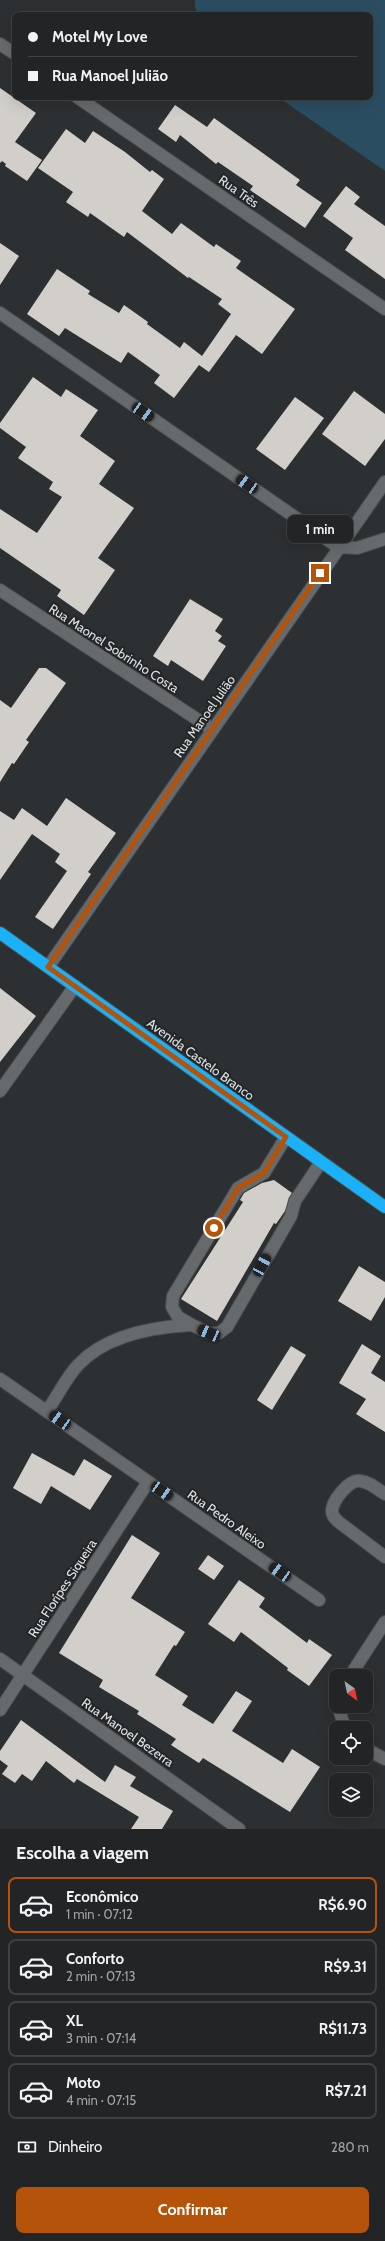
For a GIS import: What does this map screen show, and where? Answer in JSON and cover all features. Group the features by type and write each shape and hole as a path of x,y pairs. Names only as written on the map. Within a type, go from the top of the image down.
{"highway":[{"name":"Avenida Castelo Branco","path":"0,933 385,1207"}],"street":[{"path":"0,44 12,52"},
{"name":"Rua Três","path":"81,100 385,309"},
{"path":"0,313 338,547 357,548 385,540"},
{"name":"Rua Manoel Julião","path":"48,967 338,547 385,482"},
{"name":"Rua Maonel Sobrinho Costa","path":"0,590 212,729"},
{"path":"0,1091 75,986"},
{"path":"286,1137 264,1173 238,1188 173,1296 172,1307 178,1317 209,1333 219,1333 228,1327 290,1216 295,1201 321,1162"},
{"path":"47,1412 77,1366 93,1352 143,1330 192,1325"},
{"name":"Rua Pedro Aleixo","path":"0,1379 319,1600"},
{"path":"385,1494 370,1484 359,1480 352,1482 346,1485 332,1507 332,1511 334,1518 385,1557"},
{"name":"Rua Florípes Siqueira","path":"0,1710 148,1482"},
{"path":"355,1669 385,1622"},
{"name":"Rua Manoel Bezerra","path":"0,1659 239,1829"},
{"path":"373,1753 385,1759"}],"shaded area":[{"path":"195,0 385,0 385,171 282,100 373,100 373,12 197,12 195,8"}],"building":[{"path":"0,88 12,96 12,100 17,100 36,113 15,142 42,160 27,181 5,166 6,164 2,161 0,163"},
{"path":"175,105 207,127 214,118 300,180 296,185 322,203 305,228 250,190 253,186 218,162 216,164 180,135 176,142 158,129"},
{"path":"66,129 85,143 93,131 125,152 150,172 152,170 164,179 142,211 172,234 181,223 214,247 216,244 241,261 236,268 295,309 262,354 236,335 209,372 199,365 174,398 154,383 160,375 128,352 121,363 65,328 59,336 27,314 57,269 90,291 88,294 119,313 124,305 180,348 184,342 202,356 231,314 218,304 222,299 189,277 188,278 127,232 124,237 90,213 88,217 66,202 73,192 38,168"},
{"path":"346,186 360,197 354,204 385,226 385,279 345,250 353,238 323,216"},
{"path":"0,243 19,256 0,285"},
{"path":"33,377 61,397 66,389 98,410 80,436 115,461 99,484 134,508 98,558 115,570 84,615 57,596 61,590 0,548 0,509 37,533 62,497 49,489 53,482 18,458 26,447 0,428 0,423"},
{"path":"354,391 385,414 385,439 365,466 322,434"},
{"path":"295,397 324,418 285,470 256,449"},
{"path":"190,599 223,619 215,631 222,636 218,641 226,646 203,681 171,660 168,666 153,656"},
{"path":"39,668 46,668 66,683 26,740 29,742 14,764 12,763 0,782 0,700 11,708"},
{"path":"66,798 116,833 88,872 91,874 53,929 35,917 67,871 55,862 60,854 32,834 0,880 0,811 14,820 22,808 47,826"},
{"path":"0,988 36,1016 0,1062"},
{"path":"274,1180 292,1193 285,1211 276,1224 274,1223 217,1321 181,1299 243,1202 240,1200 244,1193 262,1183"},
{"path":"359,1266 385,1282 385,1297 371,1321 338,1301"},
{"path":"362,1344 381,1356 371,1373 385,1382 385,1432 356,1414 366,1399 339,1383"},
{"path":"291,1346 306,1355 272,1410 257,1400"},
{"path":"32,1453 74,1476 84,1459 112,1476 90,1510 51,1486 41,1504 13,1488"},
{"path":"132,1535 160,1553 131,1598 185,1632 176,1646 174,1645 155,1675 188,1696 182,1705 213,1724 236,1691 252,1701 232,1731 283,1763 292,1749 320,1767 290,1812 203,1758 199,1763 171,1745 176,1739 137,1714 139,1711 99,1687 103,1680 59,1653"},
{"path":"208,1555 224,1566 214,1580 198,1569"},
{"path":"239,1580 265,1598 259,1607 307,1643 309,1639 332,1655 309,1686 241,1632 234,1642 208,1624"},
{"path":"21,1720 105,1782 115,1765 136,1777 130,1786 173,1811 162,1829 131,1829 139,1817 77,1779 74,1783 46,1761 32,1781 22,1774 15,1783 2,1774 8,1766 0,1760 0,1751"}],"route":[{"path":"214,1228 238,1188 264,1173 286,1137 48,967 320,573"}]}
